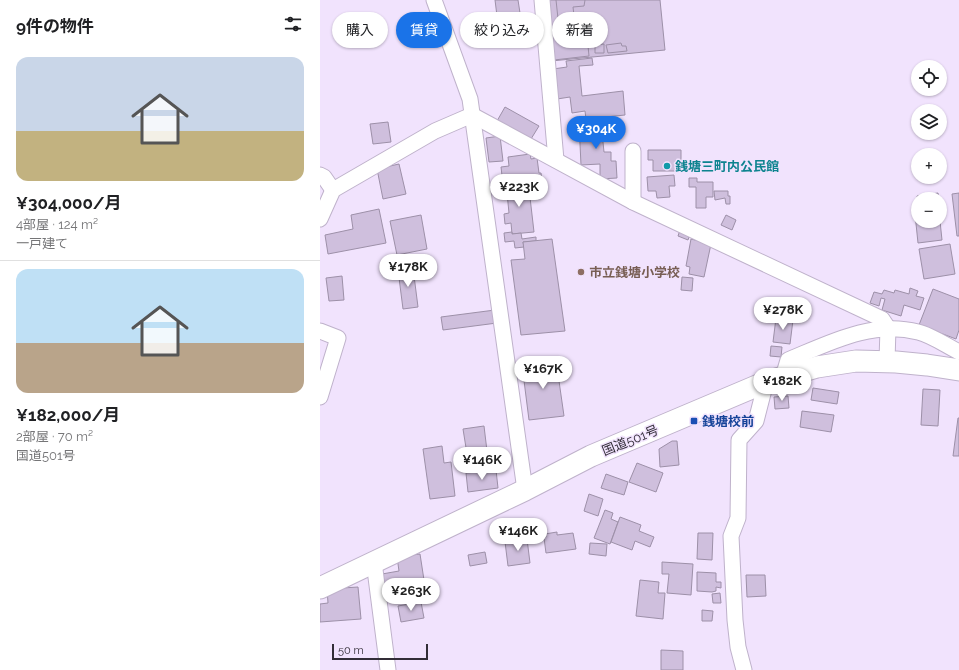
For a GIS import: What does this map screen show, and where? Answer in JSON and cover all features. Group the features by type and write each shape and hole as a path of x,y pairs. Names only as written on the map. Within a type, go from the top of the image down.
{"highway":[{"name":"国道501号","path":"320,588 429,537 591,456 774,380 817,367 856,361 927,365 959,370"}],"street":[{"path":"434,0 470,99 525,490"},
{"path":"542,0 556,160"},
{"path":"472,115 633,202 882,319 888,328 886,362"},
{"path":"320,219 333,190 434,131 472,115"},
{"path":"633,151 633,202"},
{"path":"320,175 324,177 333,190"},
{"path":"744,670 738,647 734,620 731,536 738,518 739,440 756,421 774,380 788,360 839,339 868,330 888,328 918,332 959,352"},
{"path":"320,331 338,338 320,397"},
{"path":"374,562 388,670"}],"building":[{"path":"495,0 518,0 520,12 496,12"},
{"path":"545,0 660,0 665,50 551,61"},
{"path":"556,0 585,0 584,6 573,7 574,12 557,12"},
{"path":"621,43 622,46 626,46 627,51 608,53 607,48 608,45"},
{"path":"552,48 588,48 589,56 554,60"},
{"path":"595,48 604,48 604,53 595,53"},
{"path":"592,58 593,65 579,66 582,96 623,91 625,115 586,119 585,111 572,113 570,97 557,99 553,69 567,67 566,61"},
{"path":"505,107 539,126 531,139 497,121"},
{"path":"388,122 391,142 373,144 370,124"},
{"path":"579,123 601,123 604,152 611,152 611,161 616,161 617,178 600,179 600,164 581,165"},
{"path":"500,136 503,161 489,162 486,138"},
{"name":"銭塘三町内公民館","path":"648,150 681,150 681,171 653,171 653,160 648,160"},
{"path":"530,154 531,159 537,158 539,173 541,173 542,181 528,183 528,180 503,184 501,167 509,166 508,157"},
{"path":"399,164 406,194 383,199 377,169"},
{"path":"674,175 675,186 669,186 670,197 657,198 656,191 648,191 647,177"},
{"path":"689,178 697,178 697,182 713,182 713,197 706,197 706,208 696,208 696,187 689,187"},
{"path":"528,180 534,232 512,234 511,223 505,224 504,214 509,213 506,183"},
{"path":"714,191 728,191 728,196 730,196 730,204 726,204 725,198 715,200"},
{"path":"959,193 959,236 957,236 952,194"},
{"path":"379,209 386,243 328,254 325,235 353,229 351,215"},
{"path":"421,215 427,249 397,255 390,221"},
{"path":"726,215 736,220 732,230 721,225"},
{"path":"681,227 691,231 688,240 678,236"},
{"path":"916,228 941,228 942,240 918,243"},
{"path":"512,232 512,234 521,233 522,239 536,237 536,241 523,242 524,247 515,248 514,241 505,242 504,233"},
{"path":"552,239 565,331 521,335 511,260 525,259 523,242"},
{"path":"691,239 711,244 704,277 689,274 690,267 686,266"},
{"path":"950,244 955,274 924,279 919,249"},
{"path":"413,268 418,307 403,309 398,270"},
{"path":"342,276 344,300 329,301 326,278"},
{"path":"682,277 693,278 692,291 681,290"},
{"path":"910,288 918,291 916,296 924,298 920,310 904,305 901,316 882,310 885,299 881,298 879,306 870,303 874,292 882,294 884,290 894,293 895,290 909,294"},
{"path":"933,289 959,299 959,330 956,339 919,325"},
{"path":"495,310 497,323 443,330 441,317"},
{"path":"776,318 793,320 790,344 773,342"},
{"path":"771,346 782,347 781,357 770,356"},
{"path":"556,360 564,416 529,420 522,365"},
{"path":"813,388 839,392 837,404 811,400"},
{"path":"923,389 940,390 938,426 921,425"},
{"path":"788,396 789,408 775,409 774,397"},
{"path":"802,411 834,415 831,432 800,427"},
{"path":"958,418 959,456 953,456"},
{"path":"484,426 487,451 467,454 463,429"},
{"path":"672,441 677,441 679,465 660,467 659,449"},
{"path":"442,446 444,463 451,462 455,496 430,499 423,449"},
{"path":"637,463 663,473 656,492 629,482"},
{"path":"496,470 498,488 468,492 466,473"},
{"path":"606,474 628,482 624,495 601,488"},
{"path":"589,494 603,499 598,516 584,511"},
{"path":"605,510 613,513 611,519 618,522 610,544 594,538"},
{"path":"620,517 641,525 639,531 654,537 650,547 635,541 632,550 611,542"},
{"path":"557,532 557,535 573,533 576,549 546,553 544,538 546,537 545,534"},
{"path":"698,533 713,533 712,560 697,559"},
{"path":"527,539 530,563 508,566 505,542"},
{"path":"590,543 607,544 606,556 589,554"},
{"path":"485,552 487,563 470,566 468,555"},
{"path":"420,554 424,580 384,586 382,574 399,571 397,557"},
{"path":"662,562 693,564 691,595 667,593 669,574 662,574"},
{"path":"697,572 716,573 716,582 721,582 721,588 716,587 716,591 712,592 697,591"},
{"path":"746,575 765,575 766,596 747,597"},
{"path":"640,580 659,582 658,593 665,593 663,619 636,616"},
{"path":"358,587 361,619 320,622 320,604 328,603 327,589"},
{"path":"419,589 420,598 400,600 399,592"},
{"path":"720,593 721,603 713,603 712,594"},
{"path":"421,602 424,618 401,622 398,606"},
{"path":"702,610 713,611 712,621 702,621"},
{"path":"661,650 683,651 683,670 661,670"}],"place":[{"name":"銭塘三町内公民館","path":"667,166"},
{"name":"市立銭塘小学校","path":"581,272"},
{"name":"銭塘校前","path":"694,421"}]}
